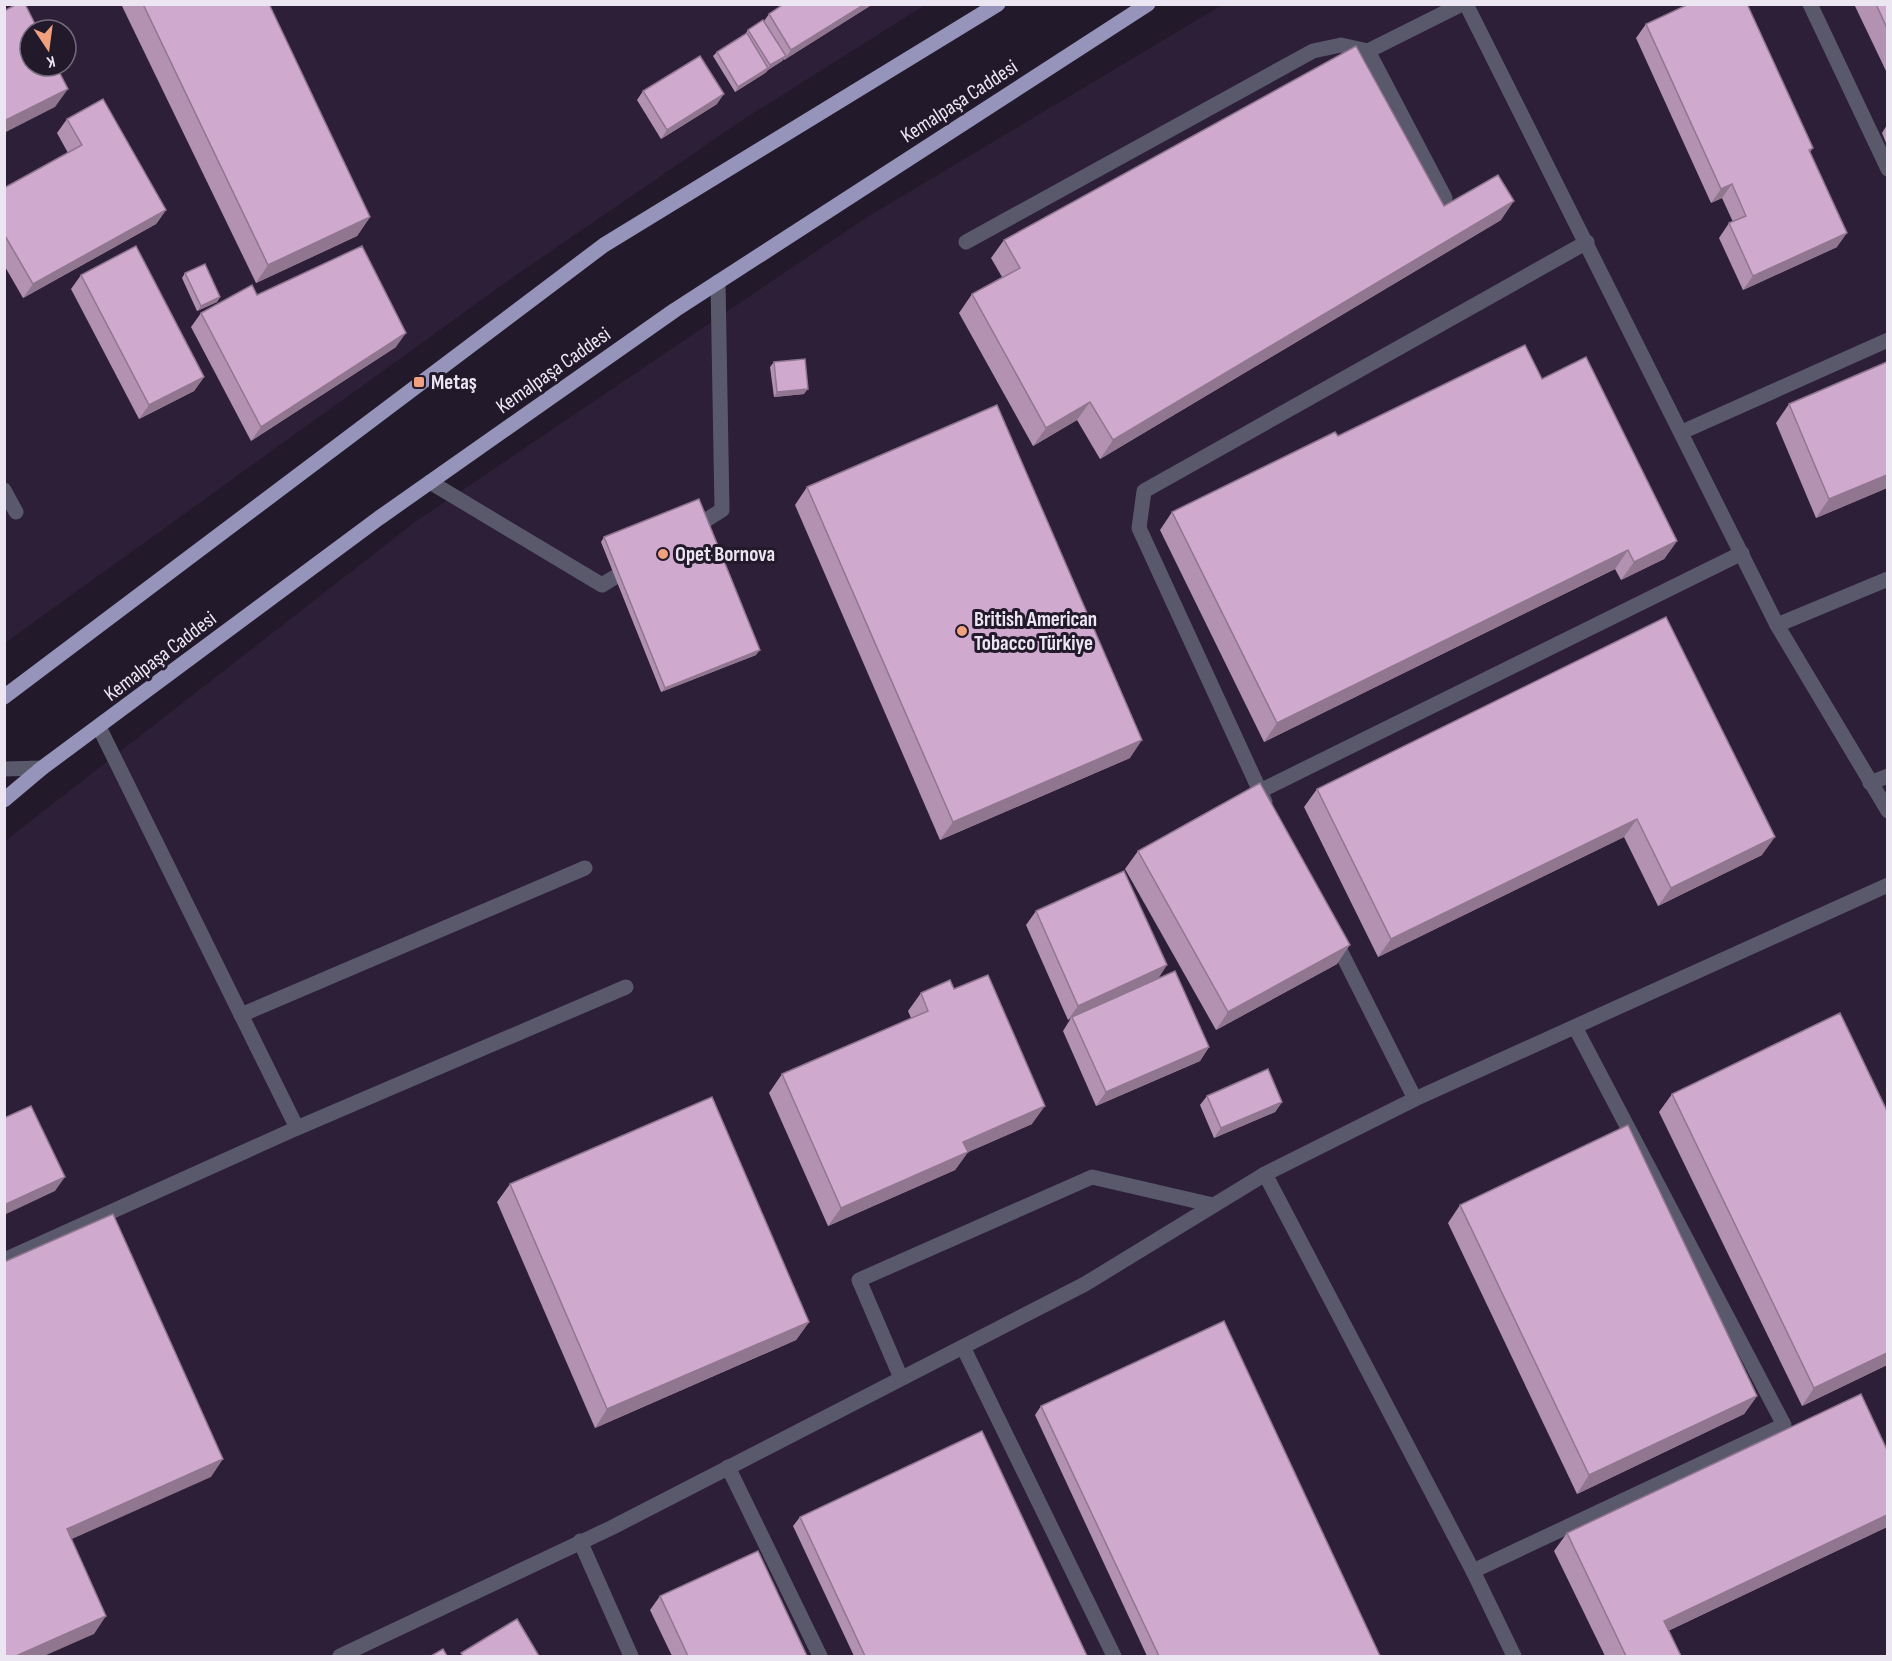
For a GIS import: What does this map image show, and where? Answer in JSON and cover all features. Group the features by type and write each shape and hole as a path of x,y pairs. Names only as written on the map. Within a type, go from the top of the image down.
{"main road":[{"path":"4,697 604,245 998,4"},
{"name":"Kemalpaşa Caddesi","path":"4,800 42,768 430,482 718,282 1148,4"}],"street":[{"path":"966,242 1313,51 1341,45 1368,51 1464,4 1587,242 1777,625 1887,811"},
{"path":"1810,4 1887,169"},
{"path":"1368,51 1445,198"},
{"path":"1270,812 1139,528 1144,491 1587,242"},
{"path":"703,522 723,510 718,282"},
{"path":"1682,432 1887,340"},
{"path":"430,482 602,585 615,577"},
{"path":"4,490 16,512"},
{"path":"1260,791 1742,553"},
{"path":"1777,625 1887,579"},
{"path":"99,727 297,1128"},
{"path":"4,769 42,768"},
{"path":"1870,783 1887,776"},
{"path":"241,1015 585,868"},
{"path":"340,1656 580,1541 1085,1284 1265,1174 1415,1099 1887,885"},
{"path":"1329,929 1415,1099"},
{"path":"4,1260 297,1128 627,987"},
{"path":"1473,1571 1784,1425 1575,1027"},
{"path":"1265,1174 1473,1571 1514,1656"},
{"path":"901,1378 859,1280 1092,1177 1213,1205"},
{"path":"963,1347 1114,1656"},
{"path":"728,1467 820,1656"},
{"path":"580,1541 631,1656"}],"shaded area":[{"path":"5,5 925,5 744,119 512,278 5,643"},
{"path":"1222,5 1887,5 1887,1656 5,1656 5,841 415,522 864,219"}],"building":[{"path":"17,4 25,4 32,18 18,18 18,78 62,78 68,89 4,121 4,11"},
{"path":"143,4 269,4 370,217 268,265"},
{"path":"784,4 865,4 791,50 769,14"},
{"path":"1689,4 1747,4 1813,148 1809,150 1847,233 1753,276 1729,223 1746,216 1732,184 1721,189 1646,24"},
{"path":"1876,4 1887,4 1887,28"},
{"path":"763,20 786,56 770,65 748,30"},
{"path":"747,33 768,68 738,87 717,52"},
{"path":"1356,46 1444,206 1498,175 1514,201 1113,440 1090,402 1046,428 972,294 1020,268 1004,240"},
{"path":"700,56 724,94 667,130 643,91"},
{"path":"103,99 166,210 33,284 4,234 4,188 82,145 67,119"},
{"path":"136,246 204,377 149,405 81,275"},
{"path":"362,246 406,333 261,427 201,313 252,285 257,295"},
{"path":"205,264 220,297 201,306 185,273"},
{"path":"1525,345 1542,379 1586,357 1677,541 1634,562 1628,550 1277,723 1172,512 1335,432 1338,436"},
{"path":"805,359 808,389 777,392 774,362"},
{"path":"1887,362 1887,475 1829,499 1789,404"},
{"name":"British American Tobacco Türkiye","path":"997,405 1142,740 953,822 807,487"},
{"path":"699,499 760,650 665,688 604,537"},
{"path":"1666,617 1775,837 1671,888 1637,819 1391,939 1317,789"},
{"path":"1260,783 1350,945 1228,1012 1138,851"},
{"path":"1124,871 1167,965 1078,1006 1036,911"},
{"path":"1175,971 1209,1047 1106,1092 1072,1017"},
{"path":"988,975 1045,1106 963,1142 968,1152 841,1208 782,1074 928,1011 921,993 950,980 954,989"},
{"path":"1840,1013 1887,1111 1887,1353 1814,1388 1672,1094"},
{"path":"1268,1069 1282,1102 1221,1128 1207,1096"},
{"path":"712,1097 809,1322 607,1409 510,1184"},
{"path":"31,1106 65,1177 4,1205 4,1118"},
{"path":"1628,1125 1757,1396 1589,1475 1460,1205"},
{"path":"113,1214 223,1459 67,1529 106,1616 16,1656 4,1656 4,1262"},
{"path":"1224,1321 1380,1656 1159,1656 1041,1406"},
{"path":"1861,1394 1887,1450 1887,1515 1664,1621 1681,1656 1626,1656 1567,1533"},
{"path":"982,1431 1087,1656 865,1656 800,1517"},
{"path":"758,1551 807,1656 688,1656 660,1596"},
{"path":"517,1619 539,1656 463,1656 461,1653"},
{"path":"443,1649 447,1656 431,1656"}],"place":[{"name":"Metaş","path":"419,382"},
{"name":"Opet Bornova","path":"663,554"},
{"name":"British American Tobacco Türkiye","path":"962,631"}]}
